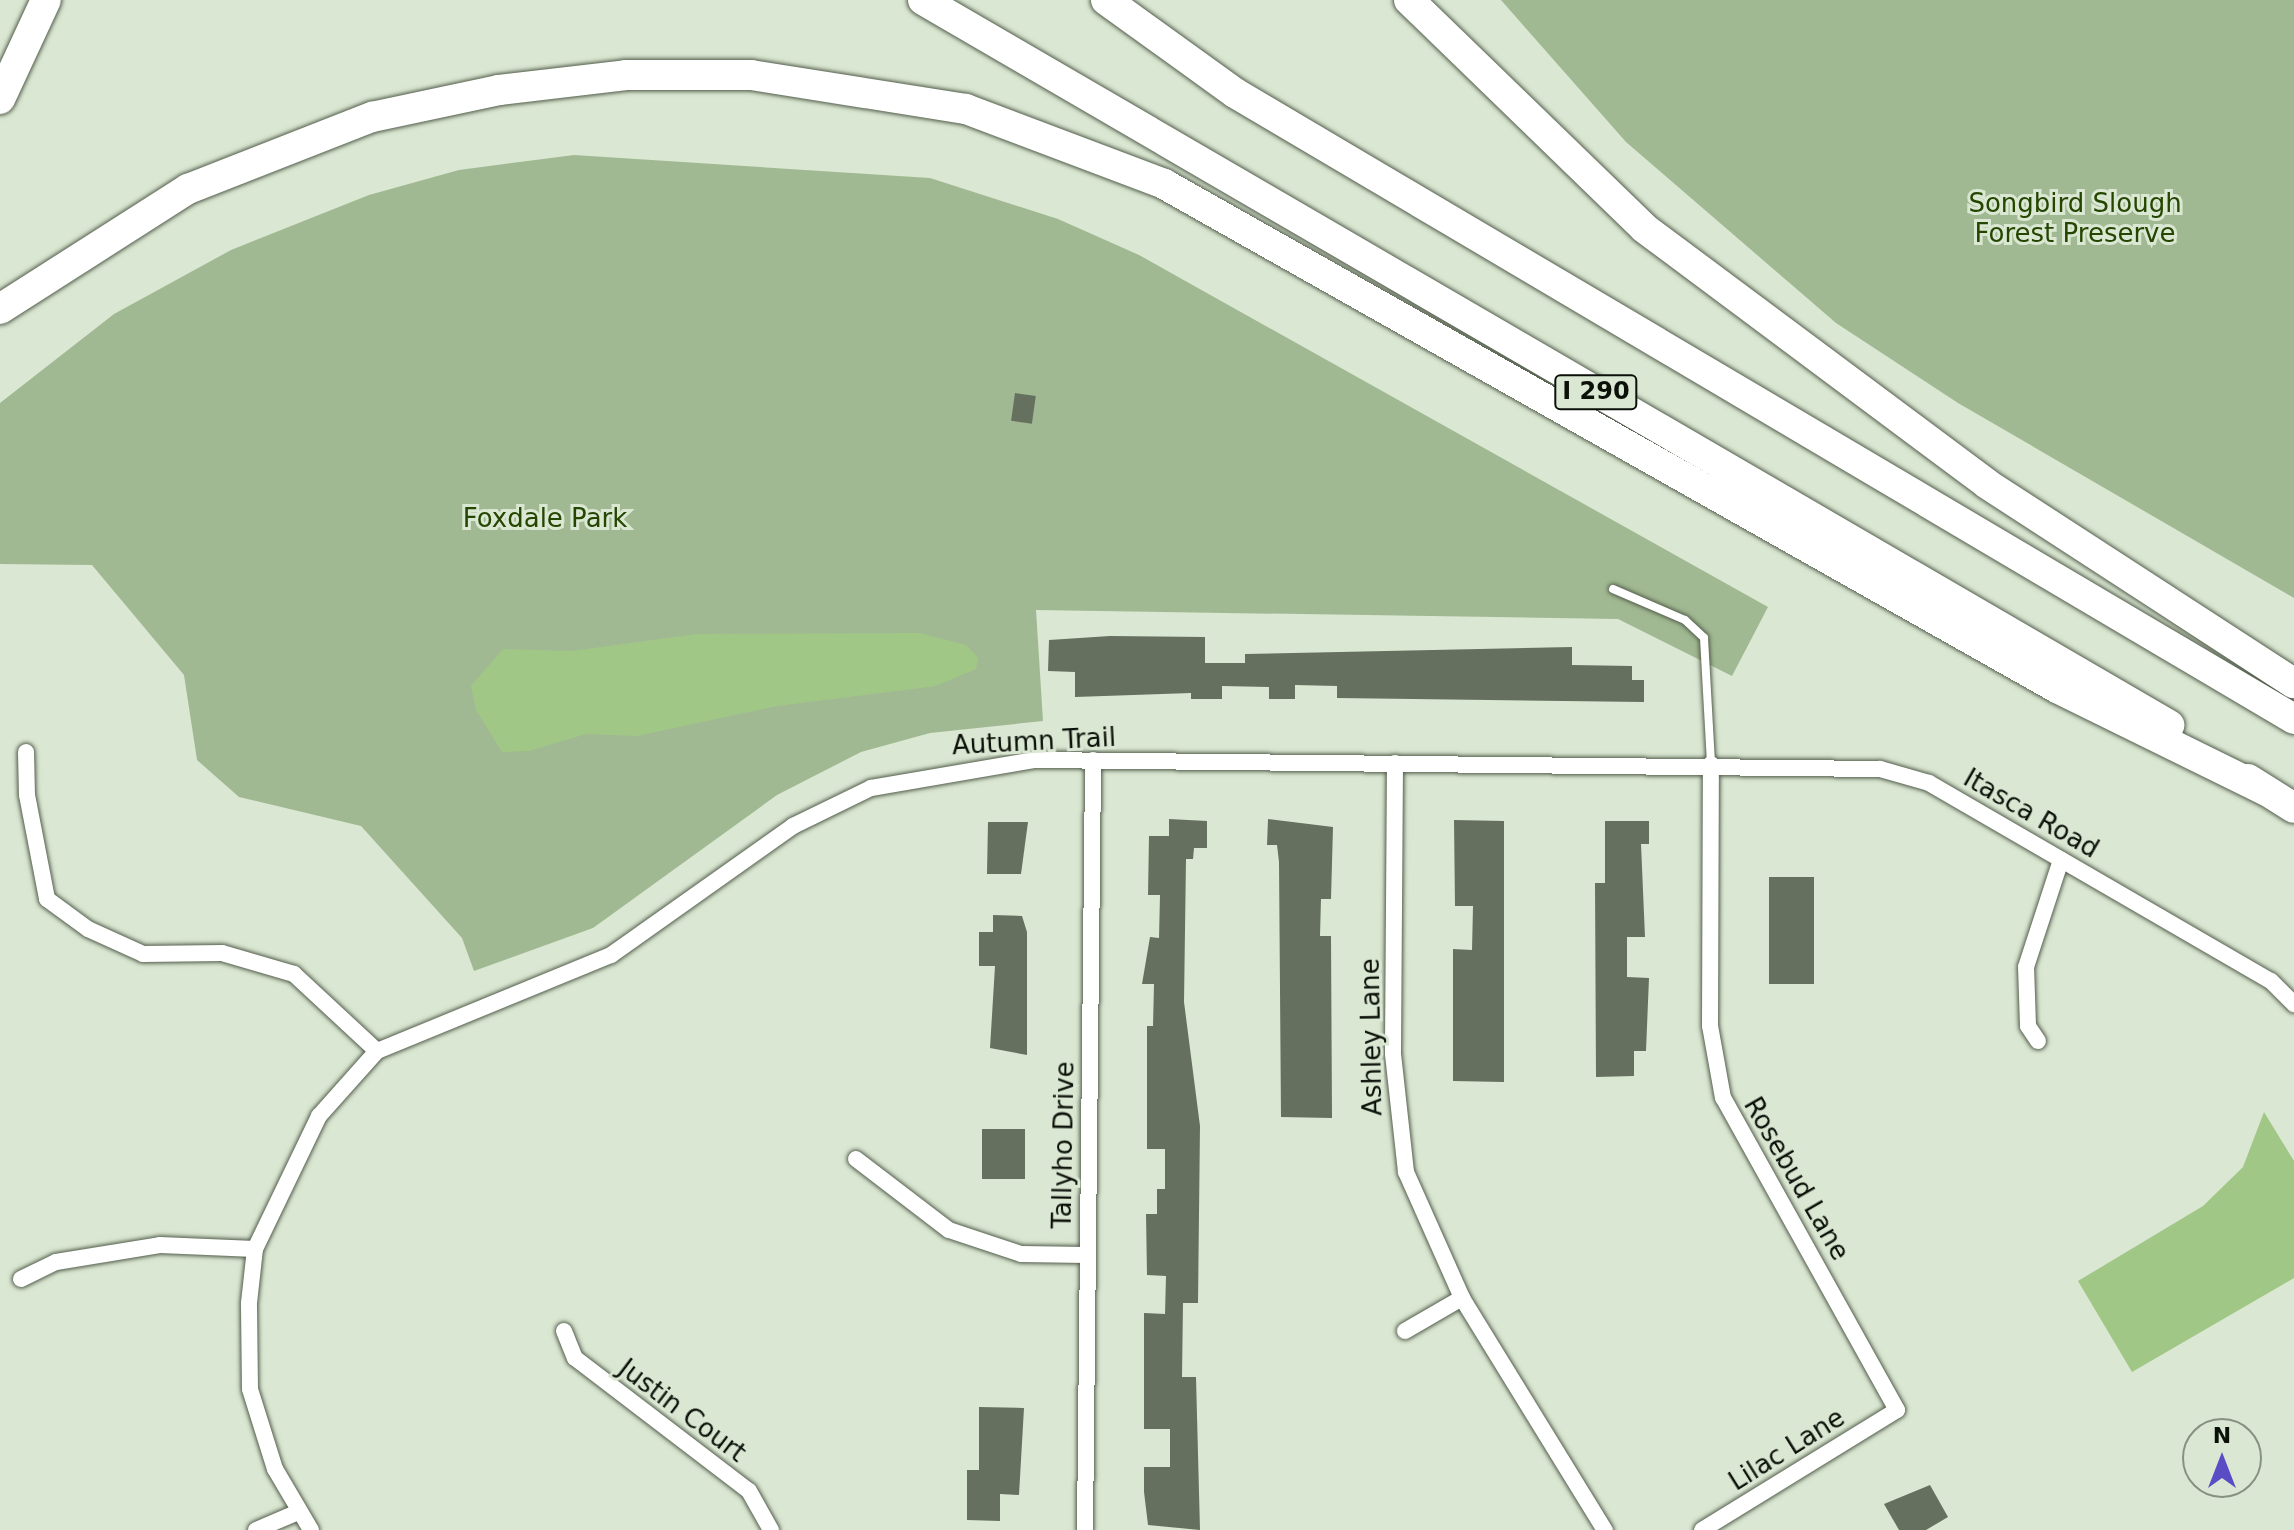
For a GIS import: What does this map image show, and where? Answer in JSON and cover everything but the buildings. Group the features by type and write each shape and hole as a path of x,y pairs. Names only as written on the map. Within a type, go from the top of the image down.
{"highway":[{"path":"0,99 46,0"},
{"name":"I 290","path":"923,0 2147,710 2294,808"},
{"name":"I 290","path":"1106,0 1235,93 2294,719"},
{"path":"1409,0 1644,228 1987,484 2294,683"},
{"path":"0,309 188,189 372,117 485,93 626,75 751,75 966,109 1164,184 2057,688 2266,791"}],"street":[{"path":"26,752 27,795 47,899 88,929 143,954 222,953 294,974 377,1051"},
{"name":"Autumn Trail","path":"255,1249 319,1116 377,1051 611,955 793,826 871,788 963,767 1093,760 1711,764"},
{"name":"Tallyho Drive","path":"1085,1530 1093,760"},
{"name":"Ashley Lane","path":"1395,763 1398,1130 1406,1172 1462,1298 1605,1530"},
{"name":"Itasca Road","path":"1711,764 1880,769 1929,783 2271,981 2294,1004"},
{"name":"Rosebud Lane","path":"1711,764 1710,1026 1723,1098 1897,1410"},
{"path":"2038,1041 2028,1026 2026,967 2061,860"},
{"path":"856,1159 949,1230 1021,1254 1087,1255"},
{"path":"21,1279 56,1262 160,1245 255,1249 250,1389 296,1513 311,1530"},
{"path":"1405,1331 1462,1298"},
{"name":"Justin Court","path":"564,1331 575,1358 749,1491 771,1530"},
{"name":"Lilac Lane","path":"1702,1530 1897,1410"},
{"path":"256,1530 296,1513"}],"lane":[{"path":"1613,589 1685,620 1704,638 1711,764"}],"green space":[{"name":"Songbird Slough Forest Preserve","path":"1501,0 2294,0 2294,598 1958,403 1836,323 1626,142"},
{"name":"Foxdale Park","path":"574,155 930,178 1058,219 1139,255 1768,607 1732,676 1618,619 1036,610 1043,721 930,733 861,752 777,795 593,928 474,971 462,938 361,826 239,797 197,760 184,675 92,565 0,564 0,403 114,314 231,250 369,195 459,170"}],"shaded area":[{"path":"919,633 966,645 978,658 976,669 936,686 777,706 637,736 586,734 529,751 502,752 476,710 471,686 503,649 572,651 697,634"},
{"path":"2264,1112 2294,1161 2294,1278 2132,1372 2078,1281 2203,1206 2243,1167"}]}
